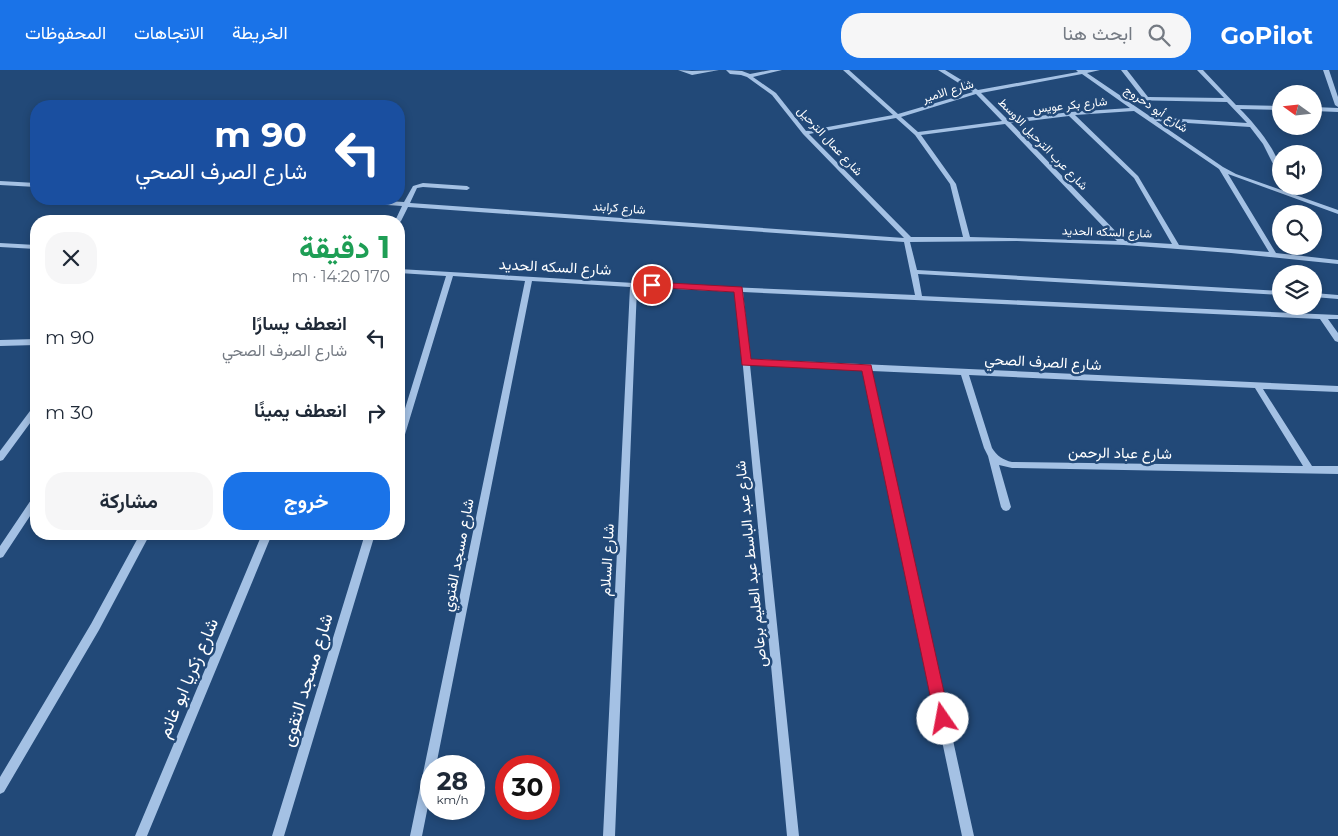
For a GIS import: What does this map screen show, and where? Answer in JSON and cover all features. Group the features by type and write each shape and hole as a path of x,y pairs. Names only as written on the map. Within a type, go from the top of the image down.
{"street":[{"path":"681,70 692,73 716,70"},
{"name":"شارع عمال الترحيل","path":"729,70 732,73 742,73 749,76 774,94 805,133 909,239"},
{"path":"749,76 779,70"},
{"path":"846,70 917,134 954,184 967,240"},
{"name":"شارع عرب الترحيل الاوسط","path":"941,70 977,92 1122,242"},
{"name":"شارع الامير","path":"805,133 897,116 977,92 1080,71 1097,70"},
{"path":"1124,70 1146,98"},
{"path":"1200,70 1252,125 1272,156"},
{"path":"1326,70 1338,104"},
{"name":"شارع أبو دحروج","path":"1080,71 1151,118 1221,168 1234,175 1272,188"},
{"path":"1120,98 1229,100"},
{"path":"1236,107 1272,108"},
{"name":"شارع بكر عويس","path":"917,134 1070,114 1136,109"},
{"path":"1322,109 1338,110"},
{"path":"1070,114 1136,177 1176,246"},
{"path":"1151,118 1252,125"},
{"name":"شارع أبو دحروج","path":"1221,168 1272,252"},
{"path":"0,183 30,185"},
{"path":"401,215 413,189 419,185 467,188"},
{"name":"شارع أبو دحروج","path":"1292,195 1338,212"},
{"name":"شارع كرابند","path":"406,204 909,239"},
{"path":"909,239 913,272 919,297"},
{"name":"شارع السكه الحديد","path":"909,239 1122,242 1272,254"},
{"path":"0,245 30,247"},
{"name":"شارع السكه الحديد","path":"1281,255 1338,262"},
{"name":"شارع السكه الحديد","path":"405,271 529,280 1338,317"},
{"path":"913,272 1272,292"},
{"path":"405,421 450,275"},
{"name":"شارع مسجد الفتوي","path":"416,836 529,280"},
{"name":"شارع السلام","path":"609,836 634,285"},
{"name":"شارع عبد الباسط عبد العليم برعاص","path":"739,289 793,836"},
{"path":"1322,296 1338,297"},
{"path":"1322,316 1338,339"},
{"path":"0,343 30,342"},
{"name":"شارع الصرف الصحي","path":"746,362 1338,389"},
{"path":"867,367 968,836"},
{"path":"964,372 992,456 1006,507"},
{"path":"1256,385 1310,470"},
{"path":"0,458 30,417"},
{"name":"شارع عباد الرحمن","path":"992,456 1001,463 1012,465 1338,470"},
{"path":"0,554 30,509"},
{"path":"0,788 96,626 141,540"},
{"name":"شارع زكريا ابو غانم","path":"141,836 264,540"},
{"name":"شارع مسجد التقوى","path":"278,836 368,540"}],"route":[{"path":"652,285 739,289 746,362 867,367 943,719"}]}
